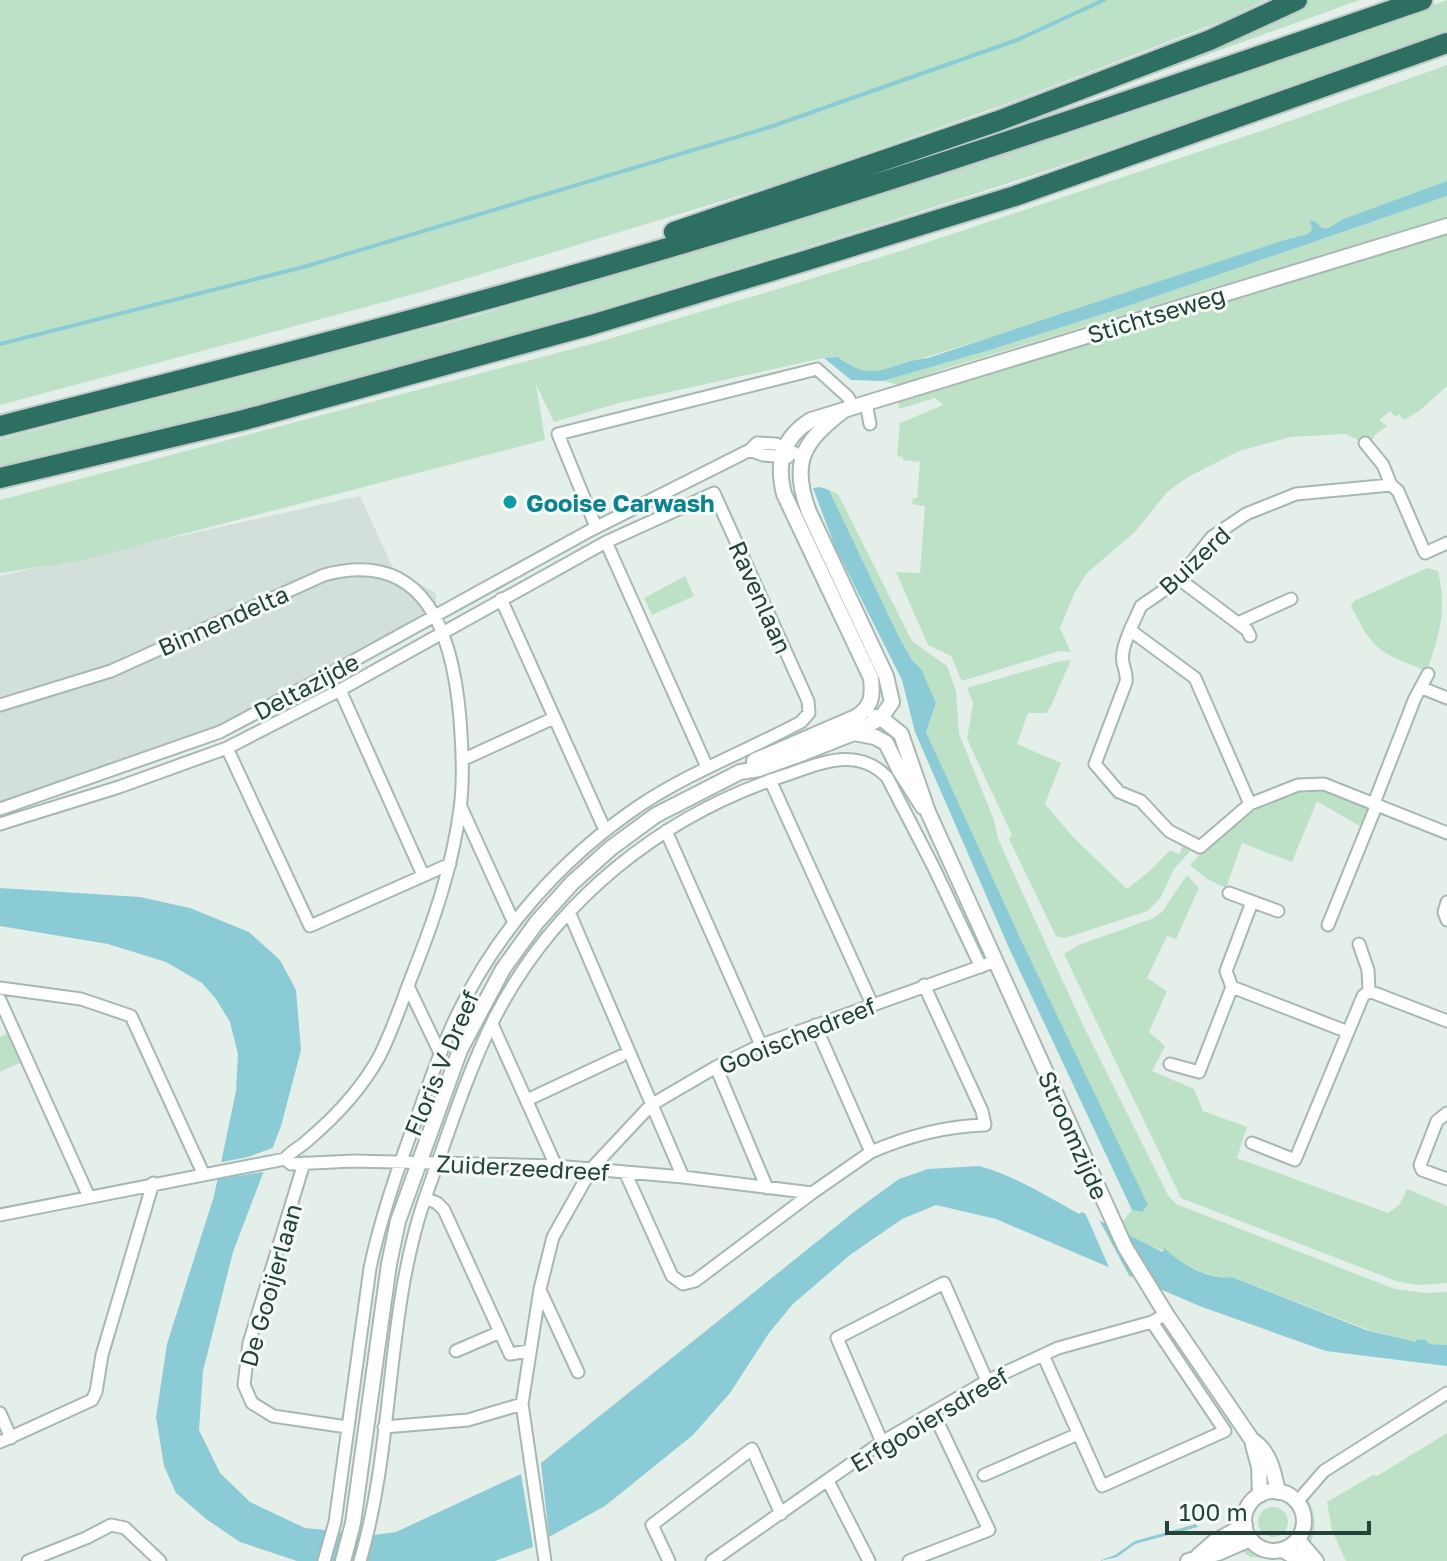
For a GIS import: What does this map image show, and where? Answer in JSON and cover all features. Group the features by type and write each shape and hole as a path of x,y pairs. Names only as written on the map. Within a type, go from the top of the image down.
{"highway":[{"path":"565,278 584,262 998,121 1210,40 1297,0"},
{"path":"0,426 255,362 565,278 772,217 1008,142 1422,0"},
{"path":"0,478 244,420 591,325 769,272 1015,196 1447,43"}],"street":[{"name":"Stichtseweg","path":"784,452 791,436 811,420 1447,226"},
{"path":"596,527 558,434 817,369 848,397 870,424"},
{"name":"Stichtseweg","path":"803,457 809,442 819,430 854,407"},
{"name":"Deltazijde","path":"0,809 220,732 596,527 761,442 803,457"},
{"path":"1365,443 1398,491 1425,553 1447,543"},
{"path":"784,452 781,475 784,494 871,678 871,700 867,709 856,717"},
{"path":"803,457 801,477 804,499 886,676 892,702 881,718"},
{"name":"Buizerd","path":"1130,630 1141,606 1179,579 1212,537 1250,512 1296,494 1391,485"},
{"name":"Ravenlaan","path":"0,824 119,787 227,748 340,690 606,542 714,493 808,701 808,716"},
{"path":"606,542 707,767"},
{"name":"Binnendelta","path":"0,705 111,671 324,575 350,568 379,571 406,584 436,614"},
{"path":"1179,579 1247,630 1250,636"},
{"path":"501,599 605,830"},
{"path":"1238,623 1291,599"},
{"path":"281,1159 311,1138 363,1081 384,1045 437,910 461,806 462,760 458,694 436,614"},
{"path":"1250,804 1195,678 1130,630 1123,649 1126,682 1095,764 1119,792 1141,801 1169,831 1200,847 1250,804 1298,785 1324,784 1447,833"},
{"path":"1328,925 1415,698 1428,674"},
{"path":"1422,688 1447,698"},
{"path":"340,690 423,875"},
{"name":"Floris V Dreef","path":"324,1561 335,1522 370,1268 385,1204 440,1053 464,1000 514,923 558,873 605,830 707,767 796,725 808,716"},
{"name":"Floris V Dreef","path":"343,1561 353,1523 389,1264 398,1221 460,1050 503,969 537,922 578,877 656,815 740,772 751,763 856,717 881,718"},
{"path":"462,760 554,718"},
{"name":"Floris V Dreef","path":"740,772 759,769 854,733 881,718"},
{"name":"Stroomzijde","path":"881,718 901,734 928,812 1109,1216 1166,1314 1252,1440 1259,1467 1260,1495"},
{"name":"Stroomzijde","path":"854,733 875,737 886,743 917,799 928,812"},
{"path":"227,748 310,926 450,864"},
{"path":"872,1004 770,780 841,758 855,759 878,769 887,777 913,825 981,967"},
{"name":"Floris V Dreef","path":"425,1198 474,1063 492,1024 528,963 569,912 619,865 666,831 720,800 770,780"},
{"path":"461,806 514,923"},
{"path":"666,831 761,1045"},
{"path":"1229,893 1278,911"},
{"path":"1170,1064 1199,1072 1232,987 1226,971 1252,902"},
{"path":"1447,902 1444,912 1447,920"},
{"path":"569,912 683,1177"},
{"path":"1359,944 1368,970 1369,991"},
{"name":"Gooischedreef","path":"543,1555 522,1404 540,1289 553,1237 592,1168 651,1105 716,1067 761,1045 996,961"},
{"path":"625,1172 672,1276 683,1284 695,1281 871,1152 904,1138 938,1129 985,1125 982,1111 924,985"},
{"path":"408,986 440,1053"},
{"path":"1232,987 1348,1032"},
{"path":"0,988 81,999 131,1016 209,1172"},
{"path":"1369,991 1447,1021"},
{"path":"1252,1143 1295,1160 1363,996 1369,991"},
{"path":"0,1000 89,1197"},
{"path":"492,1024 556,1166"},
{"path":"815,1025 871,1152"},
{"path":"527,1100 621,1056"},
{"path":"716,1067 767,1188"},
{"path":"1447,1113 1437,1121 1420,1165 1422,1170 1447,1179"},
{"name":"Zuiderzeedreef","path":"0,1215 281,1159 291,1164 400,1162 592,1168 812,1193"},
{"name":"De Gooijerlaan","path":"304,1163 249,1343 244,1385 252,1403 273,1416 347,1427"},
{"path":"0,1413 5,1440 92,1400 102,1355 153,1183"},
{"path":"360,1561 371,1522 405,1272 425,1198 444,1210 510,1354 529,1351"},
{"path":"882,1442 837,1338 944,1283 987,1381"},
{"path":"540,1289 578,1372"},
{"name":"Erfgooiersdreef","path":"712,1561 732,1556 781,1514 882,1442 987,1381 1058,1348 1152,1322 1166,1314"},
{"path":"1043,1355 1102,1486 1225,1431 1152,1322"},
{"path":"456,1351 500,1332"},
{"path":"1297,1502 1324,1471 1447,1393"},
{"path":"384,1427 458,1422 522,1404"},
{"path":"909,1561 989,1530 933,1412"},
{"path":"984,1475 1078,1434"},
{"name":"Stroomzijde","path":"1252,1440 1258,1443 1269,1459 1278,1492"},
{"path":"669,1561 652,1525 752,1449 781,1514"},
{"path":"828,1481 869,1561"},
{"path":"1283,1550 1298,1540 1304,1521 1297,1502 1278,1492 1260,1495 1249,1505 1245,1525 1250,1539 1265,1550 1283,1550 1301,1561"},
{"path":"28,1561 111,1525 125,1528 160,1561"},
{"path":"1192,1559 1214,1542 1245,1525"},
{"path":"1192,1559 1218,1553 1250,1539"},
{"path":"1298,1540 1316,1561"}],"shaded area":[{"path":"360,496 393,568 436,593 436,622 235,730 0,813 0,576"}],"green space":[{"path":"0,0 1266,0 1227,19 1014,101 788,181 429,290 0,405"},
{"path":"1306,0 1360,0 1025,120"},
{"path":"1447,0 1447,31 1027,177 709,277 453,352 227,413 0,468 0,439 471,317 737,239 1109,120"},
{"path":"1447,65 1447,181 1343,219 1328,228 1312,230 1308,234 1038,323 874,373 853,368 838,357 824,358 619,403 554,422 536,384 545,440 79,561 0,573 0,500 595,343 784,287 1267,129"},
{"path":"1447,196 1447,217 900,385 883,381 1125,307"},
{"path":"1447,234 1447,386 1419,411 1404,420 1390,411 1379,420 1387,426 1375,435 1369,445 1345,434 1290,437 1239,451 1188,477 1167,492 1135,532 1087,573 1060,628 1071,652 1060,651 962,681 951,656 928,645 896,572 920,573 925,506 912,504 913,498 917,498 920,462 897,456 900,423 943,405 935,398 899,409 898,402"},
{"path":"829,490 838,494 912,641 947,666 956,691 959,734 994,820 998,839 1082,1023 1168,1195 1176,1204 1395,1289 1447,1292 1447,1345 1429,1344 1426,1340 1418,1339 1417,1343 1366,1329 1233,1277 1217,1277 1201,1272 1169,1253 1129,1237 1122,1222 1132,1210 1140,1210 926,732 936,703 922,670 912,660 898,635"},
{"path":"1427,568 1438,571 1442,610 1439,633 1427,671 1380,649 1366,633 1351,606 1354,601"},
{"path":"685,576 694,596 652,615 644,598"},
{"path":"1071,660 1050,708 1046,713 1028,713 1017,744 1061,763 1045,804 1073,837 1127,889 1170,850 1179,854 1184,844 1194,847 1174,869 1161,897 1148,911 1065,938 1056,936 1009,839 1012,835 967,739 973,703 967,688"},
{"path":"1321,789 1368,807 1361,827 1317,801 1292,862 1242,843 1226,888 1207,879 1190,865 1249,814 1283,797"},
{"path":"1187,875 1199,888 1176,939 1167,936 1147,978 1167,991 1149,1032 1165,1046 1152,1071 1194,1089 1203,1111 1247,1127 1237,1158 1388,1213 1400,1204 1407,1189 1447,1206 1447,1283 1418,1285 1396,1281 1181,1198 1064,954 1079,945 1154,918 1162,912"},
{"path":"8,1033 22,1062 0,1072 0,1037"},
{"path":"1447,1433 1447,1561 1346,1561 1332,1531 1327,1502"},
{"path":"1308,1499 1315,1521 1310,1543 1306,1539 1303,1506"},
{"path":"1273,1507 1284,1511 1288,1522 1284,1533 1273,1537 1262,1533 1258,1522 1262,1511"},
{"path":"1241,1550 1281,1555 1293,1561 1250,1557"}],"water":[{"path":"1447,181 1447,196 1125,307 883,381 851,380 824,358 838,357 851,366 872,371 928,358 1308,234 1312,230 1310,221 1328,228 1343,219"},
{"path":"813,488 829,490 898,635 912,660 922,670 936,703 926,732 1148,1205 1144,1212 1132,1210 1009,948 915,732 902,680 835,547"},
{"path":"0,888 140,897 190,908 249,932 280,960 296,990 301,1050 281,1126 233,1252 203,1371 199,1430 220,1473 250,1502 305,1528 374,1535 396,1532 521,1474 533,1547 495,1561 297,1561 240,1542 206,1519 176,1493 164,1466 156,1417 167,1344 214,1196 236,1091 238,1054 230,1022 202,983 166,962 108,944 0,926"},
{"path":"979,1166 1018,1181 1079,1214 1082,1212 1163,1252 1164,1248 1186,1265 1205,1274 1232,1277 1366,1330 1416,1342 1417,1339 1426,1340 1429,1344 1447,1345 1447,1366 1326,1351 1202,1307 996,1219 936,1205 902,1219 850,1255 793,1304 769,1333 730,1393 693,1435 605,1506 549,1537 541,1463 899,1179 928,1169"},
{"path":"1196,1524 1198,1527 1135,1544 1117,1557 1099,1561 1115,1555 1135,1541"}],"pier":[{"path":"278,1146 269,1171 213,1180 217,1163 248,1157"},
{"path":"1083,1208 1097,1216 1132,1281 1111,1272"}],"waterway":[{"path":"0,344 307,266 770,127 1017,40 1104,0"}],"place":[{"name":"Gooise Carwash","path":"510,502"}]}
